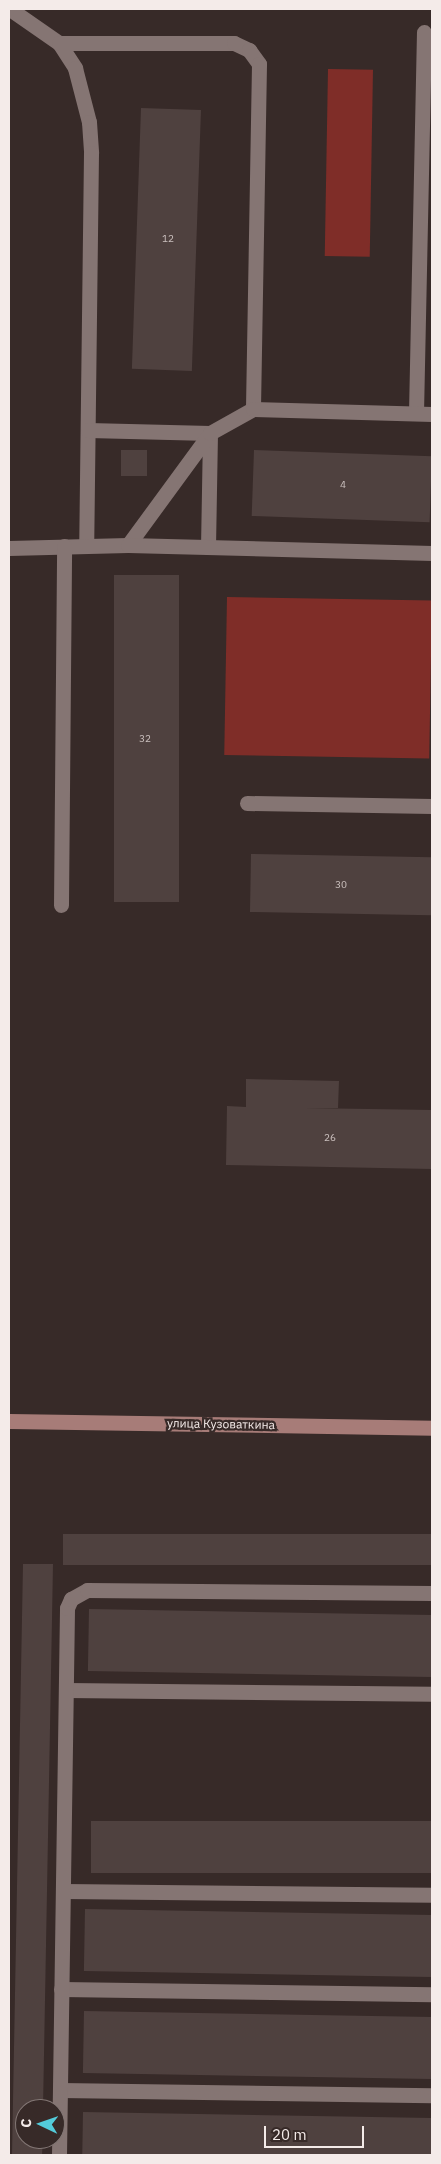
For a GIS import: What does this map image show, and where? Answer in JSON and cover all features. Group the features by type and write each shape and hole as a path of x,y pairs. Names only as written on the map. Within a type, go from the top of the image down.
{"main road":[{"name":"улица Кузоваткина","path":"9,1421 432,1428"}],"lane":[{"path":"10,9 59,43 75,68 84,96 92,153 86,546"},
{"path":"416,413 424,32"},
{"path":"59,43 234,43 249,50 259,64 253,409"},
{"path":"128,545 210,433 253,409 432,414"},
{"path":"88,430 210,433"},
{"path":"208,547 210,433"},
{"path":"9,548 128,545 432,553"},
{"path":"61,905 64,546"},
{"path":"247,802 432,806"},
{"path":"59,2155 67,1608 71,1599 87,1590 432,1593"},
{"path":"66,1690 432,1694"},
{"path":"63,1892 432,1895"},
{"path":"62,1990 432,1994"},
{"path":"60,2090 432,2095"}],"shaded area":[{"path":"328,69 373,70 370,257 325,256"},
{"path":"227,597 432,601 429,759 224,755"}],"building":[{"path":"141,108 201,110 192,371 132,369"},
{"path":"121,450 147,450 147,476 121,476"},
{"path":"254,450 432,456 430,522 252,516"},
{"path":"114,575 179,575 179,902 114,902"},
{"path":"251,854 432,857 431,915 250,912"},
{"path":"246,1079 339,1081 338,1108 305,1108 432,1110 432,1169 226,1165 227,1106 246,1107"},
{"path":"63,1534 432,1534 432,1565 63,1565"},
{"path":"23,1564 53,1564 43,2099 15,2099 15,2149 42,2149 42,2155 12,2155"},
{"path":"89,1609 432,1615 431,1677 88,1671"},
{"path":"91,1821 432,1821 432,1873 91,1873"},
{"path":"85,1909 432,1915 431,1977 84,1971"},
{"path":"84,2011 432,2017 431,2079 83,2073"},
{"path":"83,2112 432,2118 431,2155 82,2155"}]}
